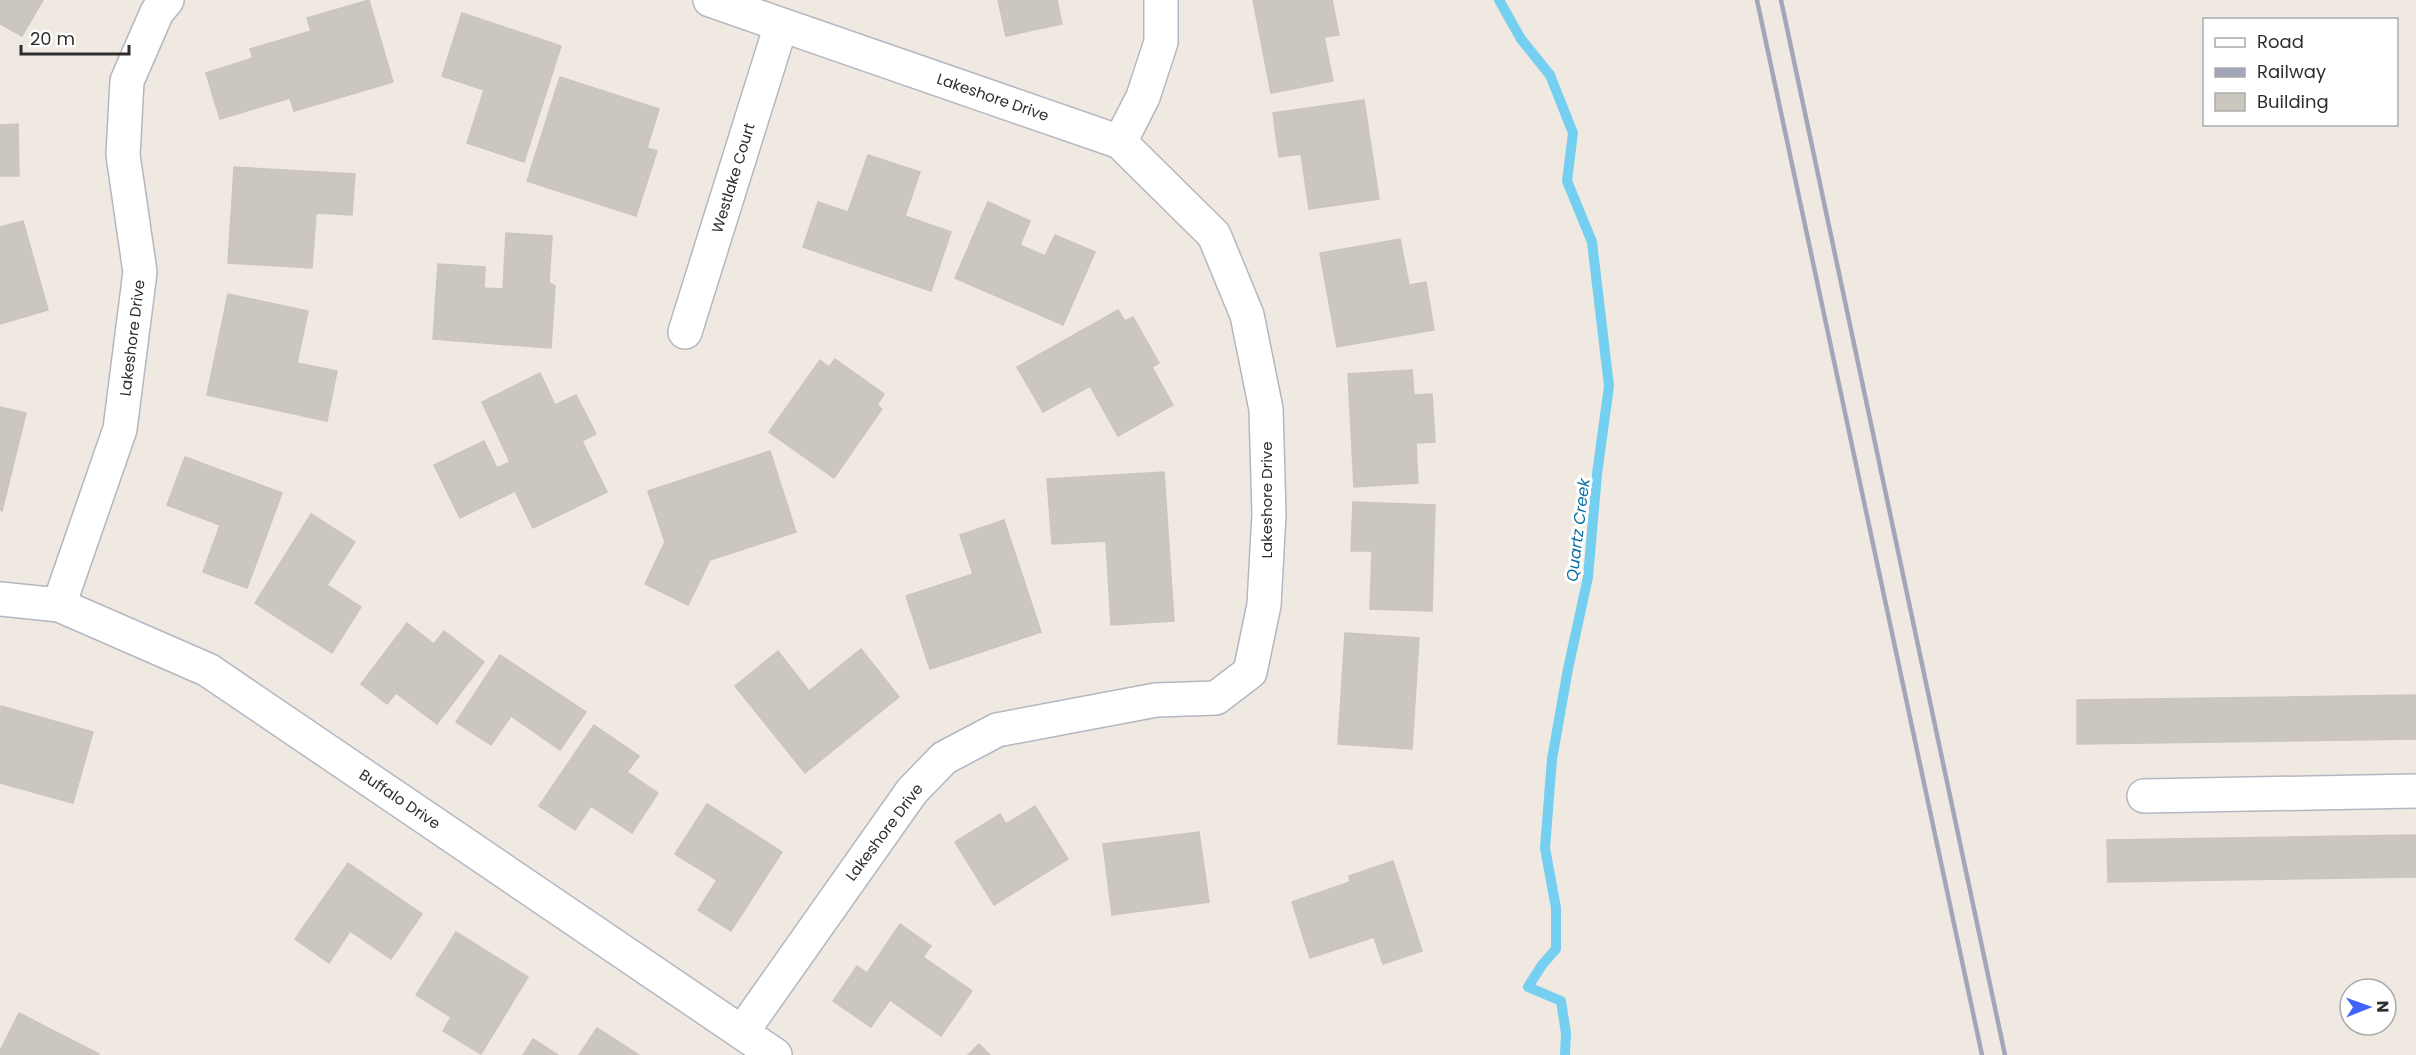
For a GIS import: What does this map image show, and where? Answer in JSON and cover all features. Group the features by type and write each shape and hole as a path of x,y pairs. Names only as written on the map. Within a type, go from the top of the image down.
{"street":[{"name":"Lakeshore Drive","path":"59,605 120,429 140,272 123,155 127,81 157,12 167,0"},
{"name":"Lakeshore Drive","path":"710,0 1120,142 1214,235 1248,315 1266,410 1269,514 1264,605 1250,672 1216,698 1156,700 997,730 944,758 912,791 742,1032"},
{"path":"1120,142 1143,97 1161,42 1161,0"},
{"name":"Westlake Court","path":"685,332 781,25"},
{"name":"Buffalo Drive","path":"0,599 59,605 208,670 775,1055"},
{"path":"2144,795 2416,791"}],"building":[{"path":"0,0 43,0 22,36 0,24"},
{"path":"369,0 393,82 294,111 290,98 220,119 206,73 253,58 250,49 311,31 307,18"},
{"path":"998,0 1057,0 1062,24 1006,36"},
{"path":"1253,0 1332,0 1339,35 1324,37 1333,81 1271,93"},
{"path":"462,13 561,46 524,162 467,143 484,90 442,76"},
{"path":"560,77 659,109 647,148 657,151 636,216 527,181"},
{"path":"1364,100 1379,199 1309,209 1301,154 1279,157 1273,113"},
{"path":"18,124 19,176 0,176 0,125"},
{"path":"868,155 920,172 905,216 951,232 931,291 803,247 818,202 848,212"},
{"path":"234,167 355,174 352,215 316,213 312,268 228,263"},
{"path":"988,202 1030,221 1020,245 1045,256 1055,235 1095,252 1063,325 955,278"},
{"path":"23,221 48,310 0,324 0,227"},
{"path":"506,233 552,236 549,283 555,286 551,348 433,339 438,264 485,267 484,288 503,289"},
{"path":"1400,239 1409,285 1426,282 1434,330 1337,347 1320,253"},
{"path":"228,294 308,311 297,363 337,371 327,421 207,395"},
{"path":"1118,310 1125,321 1133,317 1159,363 1152,367 1173,405 1118,436 1090,386 1043,412 1017,367"},
{"path":"835,359 884,394 877,405 882,409 834,478 769,432 820,360 829,367"},
{"path":"1412,370 1414,395 1432,394 1435,442 1416,443 1418,483 1354,487 1348,374"},
{"path":"540,373 555,405 576,395 596,434 582,441 607,492 533,528 515,491 460,518 434,465 484,441 497,468 510,462 482,402"},
{"path":"0,407 26,413 2,511 0,510"},
{"path":"770,451 796,532 710,560 688,605 645,584 665,542 648,491"},
{"path":"185,457 282,493 247,588 203,572 220,525 167,505"},
{"path":"1164,472 1174,621 1111,625 1106,541 1052,544 1047,479"},
{"path":"1353,502 1435,505 1432,611 1370,609 1372,551 1351,551"},
{"path":"311,514 355,542 327,585 361,607 332,653 255,603"},
{"path":"1004,520 1041,632 930,669 906,596 973,574 960,535"},
{"path":"407,623 434,644 444,631 484,662 437,724 396,693 387,704 361,684"},
{"path":"1345,633 1419,638 1412,749 1338,744"},
{"path":"861,649 899,697 805,773 735,686 778,651 809,691"},
{"path":"500,655 586,712 560,750 511,716 491,745 456,722"},
{"path":"2416,695 2416,739 2077,744 2077,700"},
{"path":"1,706 93,732 73,803 0,783"},
{"path":"594,725 639,756 627,772 658,793 632,833 591,806 575,830 539,806"},
{"path":"707,804 782,852 731,931 698,910 717,880 675,854"},
{"path":"1035,806 1068,859 994,905 955,842 1000,814 1006,824"},
{"path":"1199,832 1209,902 1112,915 1103,844"},
{"path":"2416,835 2416,877 2108,882 2107,840"},
{"path":"1393,861 1422,951 1383,964 1374,937 1310,958 1292,902 1350,882 1349,876"},
{"path":"348,863 422,914 391,959 350,931 329,963 295,939"},
{"path":"900,924 931,946 923,957 972,991 941,1036 890,1000 871,1027 833,1001 857,966 867,973"},
{"path":"456,932 528,977 481,1054 443,1031 451,1017 416,995"},
{"path":"19,1013 99,1054 0,1055"},
{"path":"597,1028 639,1055 579,1055"},
{"path":"533,1039 558,1055 523,1055"},
{"path":"979,1044 990,1055 968,1055"}],"waterway":[{"name":"Quartz Creek","path":"1499,0 1521,39 1550,75 1573,133 1567,181 1592,242 1609,386 1597,474 1588,577 1552,759 1545,848 1556,908 1556,949 1528,987 1561,1001 1566,1033 1565,1055"}],"railway":[{"path":"1757,0 1982,1055"},
{"path":"1781,0 2005,1055"}]}
